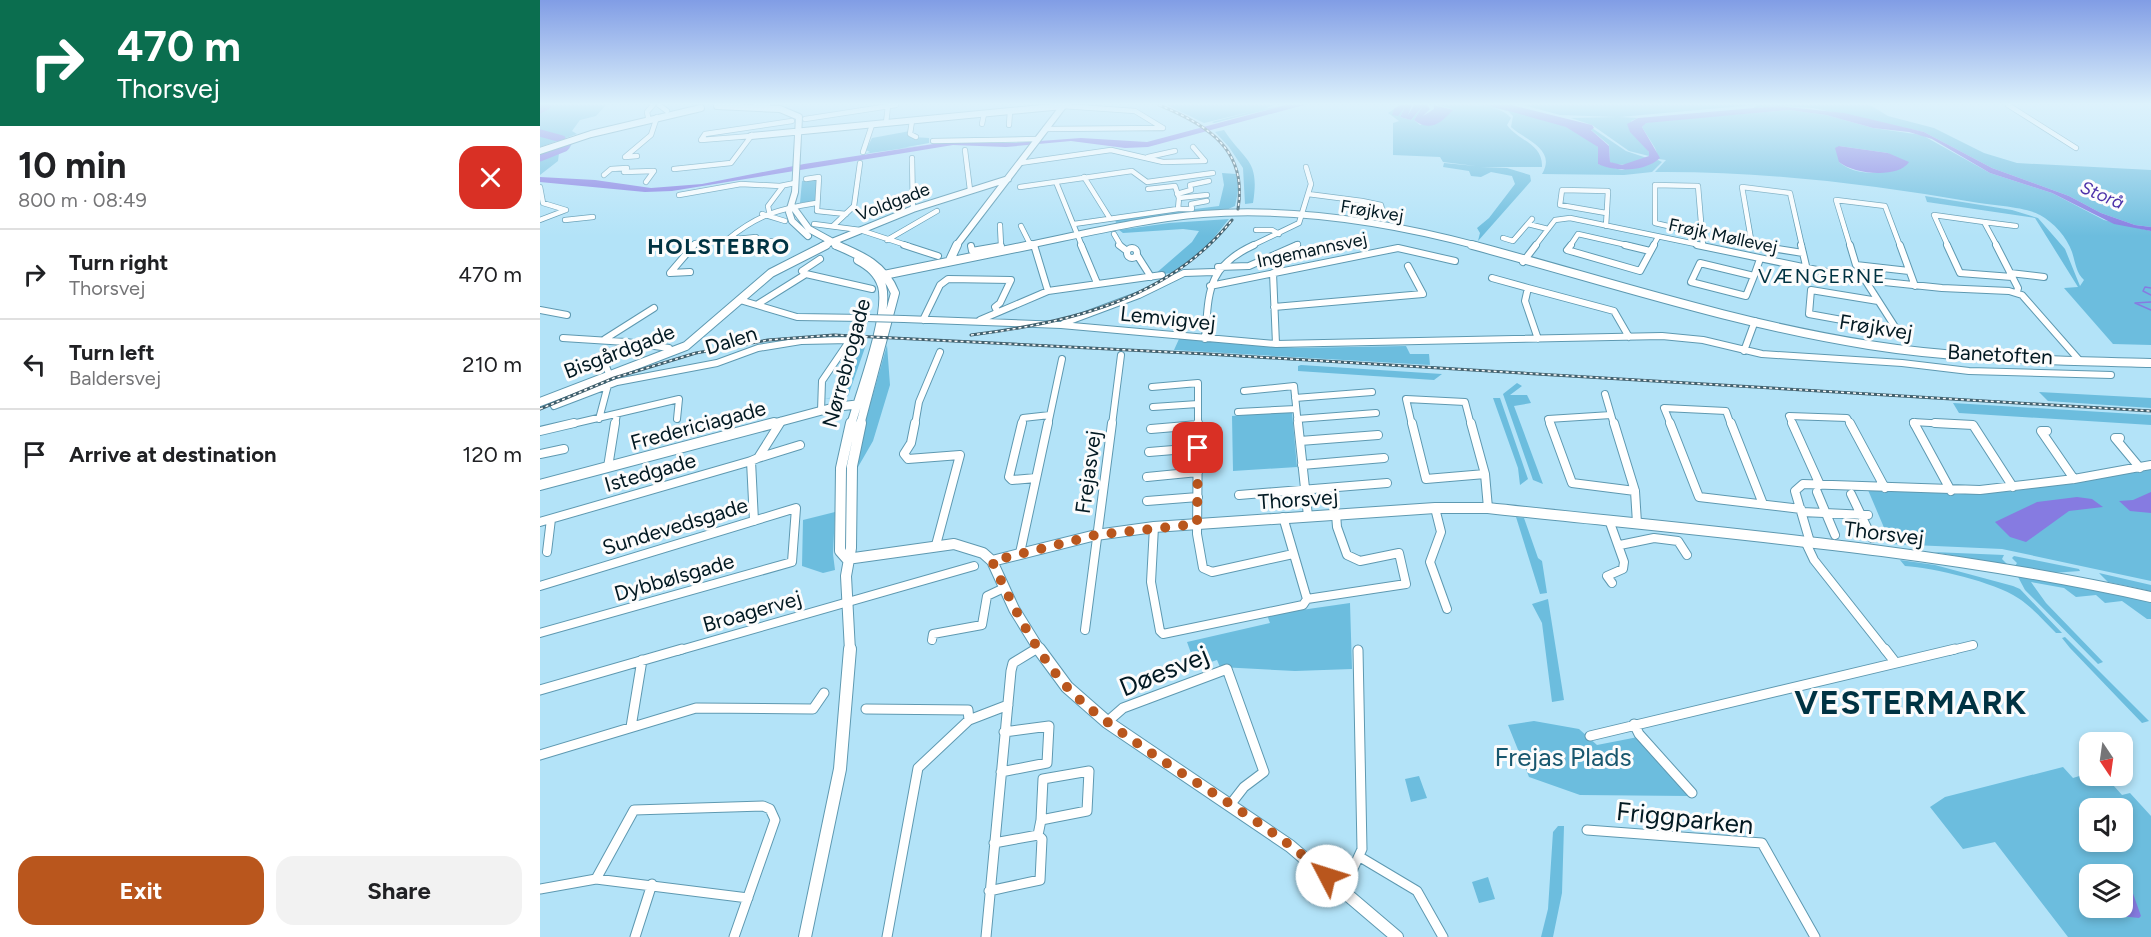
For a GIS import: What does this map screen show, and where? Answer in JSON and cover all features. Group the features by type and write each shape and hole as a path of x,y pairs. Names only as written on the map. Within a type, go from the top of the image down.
{"street":[{"path":"635,149 625,157 638,156 624,172 654,171 646,182"},
{"path":"674,169 731,163 742,149"},
{"path":"793,207 798,149"},
{"path":"950,260 953,250 1031,149"},
{"path":"1020,164 1111,150 1163,162 1205,161 1194,149"},
{"path":"965,150 970,190"},
{"path":"1146,158 1175,151"},
{"path":"912,158 913,209"},
{"path":"833,226 854,206 860,163"},
{"path":"1206,339 1210,286 1214,272 1240,250 1294,227 1302,216 1311,184 1305,167"},
{"path":"604,175 611,169 627,168"},
{"path":"1020,187 1132,171 1147,182 1213,173"},
{"path":"806,179 819,177 817,211 846,214"},
{"path":"1084,177 1109,217"},
{"name":"Voldgade","path":"827,244 913,209 1008,178"},
{"path":"1056,182 1097,283"},
{"path":"1178,196 1191,190 1190,185 1194,183 1209,182"},
{"path":"679,195 747,183 783,186 795,183"},
{"path":"1702,234 1655,224 1655,185 1698,186 1702,234 1703,247"},
{"path":"540,186 542,204 566,210 569,214 565,220 593,217"},
{"path":"770,211 768,206 783,186"},
{"path":"1148,189 1175,186 1178,208"},
{"path":"1804,253 1752,245 1742,187 1790,192 1808,270"},
{"path":"1606,213 1560,205 1562,190 1608,191 1606,226"},
{"path":"1308,194 1362,201"},
{"path":"1178,196 1207,195"},
{"path":"1909,272 1856,265 1836,200 1885,206 1915,286"},
{"path":"1074,224 1178,208 1192,209 1191,204 1207,201"},
{"path":"727,240 752,218 770,211 816,204"},
{"name":"Nørrebrogade","path":"793,207 789,212 798,228 862,261 880,277 884,290 883,316 861,404"},
{"path":"540,220 566,210"},
{"path":"887,240 937,211"},
{"path":"762,214 785,221"},
{"path":"2016,226 1934,214 1960,273 2044,277"},
{"name":"Frøjkvej","path":"971,246 972,251 1032,244 1131,225 1222,217 1302,216 1389,228 1526,259 1755,321 1847,341 1970,357 2151,363"},
{"name":"Frøjk Møllevej","path":"1548,229 1555,220 1563,218 1864,280 1915,286 2017,292"},
{"path":"1503,238 1513,241 1530,221 1548,229 1526,259"},
{"path":"1984,222 2018,288 2017,292 2080,361"},
{"path":"814,224 860,230 938,256"},
{"path":"1000,225 1001,248"},
{"path":"1021,226 1032,244 1048,291"},
{"path":"1256,230 1272,230 1279,234"},
{"path":"1114,234 1119,246 1127,251 1125,253 1127,256 1137,255 1149,271 1150,277"},
{"path":"1650,251 1582,234 1578,234 1567,250 1640,271 1658,237"},
{"path":"690,272 670,273 695,243 756,237 756,241 773,242"},
{"name":"Nørrebrogade","path":"805,937 836,793 847,713 847,559 840,550 841,468 894,304 895,293 888,275 872,261 827,244"},
{"name":"Bisgårdgade","path":"540,402 686,346 771,273 827,244"},
{"path":"1218,267 1231,268 1267,260 1298,244"},
{"name":"Frøjkvej","path":"880,277 922,265 1001,248"},
{"name":"Ingemannsvej","path":"1210,286 1398,248 1455,261"},
{"path":"820,259 802,271 872,289"},
{"name":"Frøjkvej","path":"1526,259 1603,280"},
{"path":"1754,276 1700,263 1691,282 1746,297 1754,276 1760,260"},
{"path":"1274,307 1423,294 1408,266"},
{"path":"1061,325 1140,298 1184,273 1214,272"},
{"path":"758,304 806,273"},
{"path":"1273,273 1276,344"},
{"path":"977,321 1048,291 1162,275"},
{"path":"1492,278 1614,311 1619,316 1629,337"},
{"path":"923,320 940,285 948,279 1011,280 1000,303 995,307 997,311"},
{"path":"1864,280 1878,301 1897,330 1809,314 1811,290 1878,301"},
{"path":"1528,288 1525,301 1538,339"},
{"name":"Lemvigvej","path":"740,300 797,317 1061,325 1276,344 1467,340"},
{"path":"605,339 654,308"},
{"path":"540,310 567,315"},
{"path":"858,329 865,318"},
{"path":"1744,351 1755,321"},
{"name":"Banetoften","path":"1467,340 1681,337 1744,351 1969,371 2110,375"},
{"path":"563,338 605,339 669,348"},
{"name":"Dalen","path":"554,406 608,385 717,363 768,345 817,340 850,340"},
{"path":"821,411 822,381 850,340"},
{"path":"609,374 604,362 626,342"},
{"path":"936,545 960,455 908,459 904,454 911,443 919,402 940,352"},
{"name":"Frejasvej","path":"1085,630 1120,355"},
{"path":"1020,553 1062,359"},
{"path":"1152,387 1197,383 1197,524 1203,568 1207,572 1293,554"},
{"path":"599,419 608,385"},
{"path":"1245,391 1294,386 1308,516"},
{"path":"1295,398 1372,392"},
{"path":"1605,394 1635,491 1637,523"},
{"path":"540,431 679,399 677,419"},
{"path":"1485,474 1426,479 1406,399 1465,402 1485,474 1488,508"},
{"name":"Fredericiagade","path":"540,485 781,421 861,404"},
{"path":"1153,407 1198,404"},
{"path":"1763,504 1726,411 1664,408 1699,497 1801,511 1864,515"},
{"path":"1238,412 1296,409"},
{"path":"1298,419 1376,413"},
{"path":"608,467 617,414"},
{"path":"1036,478 1012,480 1009,477 1023,418 1050,415"},
{"path":"1611,415 1548,419 1572,483 1635,491"},
{"path":"1835,535 1789,416 1847,418 1885,488"},
{"path":"754,521 754,460 781,421"},
{"path":"1951,491 1913,422 1973,425 2013,488"},
{"path":"1151,429 1198,425"},
{"path":"2047,431 2042,431 2074,479"},
{"path":"1300,441 1378,435"},
{"path":"2120,438 2115,438 2140,468"},
{"name":"Istedgade","path":"540,522 800,446"},
{"path":"1149,452 1198,448"},
{"path":"540,454 564,449"},
{"path":"1302,465 1384,458"},
{"path":"1895,662 1814,560 1796,488 1803,484 1818,489 1885,488 1951,491 2013,488 2151,465"},
{"path":"1147,477 1198,472"},
{"path":"1239,495 1387,483"},
{"path":"1851,494 1864,515 1872,538"},
{"path":"1147,501 1198,497"},
{"name":"Sundevedsgade","path":"540,586 796,508 794,535"},
{"path":"1435,508 1441,532 1430,562 1446,609"},
{"name":"Thorsvej","path":"992,561 1096,535 1154,527 1435,508 1488,508 1808,541 1989,565 2151,597"},
{"path":"1307,598 1406,584 1399,553 1360,561 1347,555 1337,527 1336,514"},
{"path":"1154,527 1151,582 1160,631 1163,634 1303,605 1307,598 1283,517"},
{"path":"547,552 551,519"},
{"path":"1609,520 1620,545 1624,566 1623,569 1607,576 1612,584"},
{"name":"Dybbølsgade","path":"540,633 792,562 794,535"},
{"path":"1620,545 1654,538 1678,541 1687,555"},
{"path":"847,559 936,545 966,545 983,553 992,561"},
{"name":"Døesvej","path":"992,561 1004,588 1038,648 1067,687 1107,722 1290,846 1397,937"},
{"name":"Broagervej","path":"540,690 974,566"},
{"path":"932,640 933,634 982,625 987,596 1004,588"},
{"path":"1590,736 1972,645"},
{"path":"986,937 1004,732 1013,663 1038,648"},
{"path":"1340,887 1360,857 1362,849 1358,650"},
{"path":"631,727 642,660"},
{"name":"Døesvej","path":"1107,722 1123,708 1227,669 1264,772 1244,787 1230,805"},
{"path":"540,755 696,708 813,709 824,693"},
{"path":"887,937 918,768 969,720 1008,705"},
{"path":"866,709 968,710 969,720"},
{"path":"1634,724 1639,734 1692,793"},
{"path":"1004,732 1049,726 1038,835"},
{"path":"1001,772 1047,763"},
{"path":"1041,820 1087,811 1089,771 1043,779"},
{"path":"596,879 634,810 763,806 773,812 775,820 734,937"},
{"name":"Friggparken","path":"1587,830 1761,843 1815,937"},
{"path":"994,843 1038,835"},
{"path":"989,891 1040,880 1042,839 1038,835"},
{"path":"1360,857 1417,891 1443,937"},
{"path":"540,889 596,879 652,884 748,898"},
{"path":"635,937 652,884"}],"green space":[{"path":"553,149 569,149 559,153 558,161 540,175 540,153"},
{"path":"901,149 864,154 870,152 866,150"},
{"path":"1230,149 1238,149 1252,169 1255,189 1253,203 1245,204 1243,168"},
{"path":"1393,149 1535,149 1539,153 1542,167 1481,167 1507,168 1530,175 1531,181 1478,241 1480,233 1477,228 1489,218 1515,184 1512,176 1491,172 1481,177 1471,176 1469,171 1443,167 1444,163 1476,166 1443,162 1440,157 1393,155"},
{"path":"1539,149 1598,149 1598,164 1622,170 1658,160 1662,162 1652,172 1624,175 1542,174 1546,165"},
{"path":"1609,149 1623,149 1647,158 1624,165 1610,162"},
{"path":"1626,149 1647,149 1649,156"},
{"path":"1655,149 1839,149 1839,162 1854,170 1871,173 1905,166 1888,153 1858,149 1947,149 1990,173 2052,193 2104,220 2151,231 2151,345 2113,344 2064,288 2078,287 2035,218 1927,202 1925,196 2012,210 2038,218 2065,249 2080,286 2084,280 2077,270 2067,241 2055,226 2034,212 1894,190 1815,180 1695,172 1655,172 1666,160 1659,159"},
{"path":"1956,149 1975,149 2017,163 2151,170 2151,227 2135,225 2101,213 2069,196 1992,168"},
{"path":"1222,173 1236,174 1239,187 1235,206 1226,210 1116,223 1115,219 1219,206 1224,185"},
{"path":"817,179 815,201 800,203 802,181"},
{"path":"1229,219 1204,250 1172,273 1154,275 1192,242 1199,231 1183,229 1123,233 1119,230 1169,223"},
{"path":"1179,339 1295,348 1406,346 1410,354 1429,354 1430,365 1174,350"},
{"path":"862,342 867,342 848,396 824,399 843,395"},
{"path":"887,345 890,385 873,441 858,467 860,440"},
{"path":"1298,366 1442,374 1434,380 1298,371"},
{"path":"1517,383 1522,386 1510,395 1527,395 1531,403 1514,406 1543,484 1533,480 1503,394"},
{"path":"2039,392 2151,398 2151,408 2048,401"},
{"path":"1493,398 1500,398 1528,479 1520,485 1518,468"},
{"path":"1953,403 2151,415 2151,425 1959,413"},
{"path":"1292,412 1297,467 1233,471 1232,416"},
{"path":"2151,469 2151,581 2002,549 1891,544 1868,490 1969,494 2014,491"},
{"path":"835,512 833,554 835,570 823,573 802,566 803,520"},
{"path":"1516,517 1524,518 1538,558 1542,561 1547,593 1540,594"},
{"path":"1933,552 2004,555 2002,559 2008,565"},
{"path":"2014,556 2080,571 2052,573 2015,566 2017,563 2012,558"},
{"path":"1900,560 1935,565 2020,589 2062,633 2056,633 2038,614 2007,592 1963,577 1905,566"},
{"path":"2099,573 2151,585 2151,591 2108,582"},
{"path":"2017,575 2151,602 2151,619 2147,619 2122,601 2105,603 2096,595 2076,597 2064,588 2031,582 2046,603 2103,662 2098,664 2025,590"},
{"path":"1548,599 1564,700 1552,702 1542,623 1532,604"},
{"path":"1350,603 1352,669 1295,671 1220,667 1217,660 1196,667 1187,642 1270,623 1267,615"},
{"path":"2065,637 2149,721 2142,723 2070,648 2062,638"},
{"name":"Frejas Plads","path":"1534,721 1579,729 1597,745 1638,737 1689,796 1580,795 1529,777 1508,725"},
{"path":"2063,767 2073,778 2079,776 2079,786 2114,786 2122,795 2130,793 2151,816 2151,937 2068,937 1995,842 1963,849 1930,807 1945,797"},
{"path":"1419,776 1427,798 1411,802 1405,779"},
{"path":"1558,826 1564,826 1562,893 1553,937 1541,937 1548,909 1553,832"},
{"path":"1488,877 1495,899 1479,903 1472,882"}],"shaded area":[{"path":"903,149 930,149 672,191 645,192 540,182 540,177 595,180 651,188 702,184 804,164"},
{"path":"1598,149 1609,149 1610,162 1622,165 1649,156 1646,149 1655,149 1660,158 1646,166 1630,169 1605,167 1598,164"},
{"path":"1835,149 1858,149 1888,153 1909,162 1895,171 1875,173 1854,169 1839,162"},
{"path":"1949,149 1956,149 1992,168 2069,196 2101,213 2135,225 2151,227 2151,231 2114,224 2052,193 1990,173"},
{"path":"2151,492 2151,513 2130,511 2119,501 2133,500"},
{"path":"2077,497 2092,499 2103,507 2069,511 2026,542 2010,537 1995,522 2037,502"},
{"path":"2133,894 2141,916 2133,917"}],"waterway":[{"path":"540,158 563,149"},
{"path":"2151,288 2145,287 2143,291 2151,295"},
{"path":"2151,302 2135,303 2151,310"}],"railway":[{"path":"1226,149 1237,171 1238,209"},
{"path":"971,335 1044,323 1114,303 1178,270 1206,247 1232,220"},
{"path":"540,409 614,378 696,353 768,340 834,335 1207,354 2151,411"}],"district":[{"name":"HOLSTEBRO","path":"719,246"},
{"name":"VÆNGERNE","path":"1822,276"},
{"name":"VESTERMARK","path":"1911,702"}],"route":[{"path":"1198,448 1197,524 1096,535 992,561 1014,609 1038,648 1067,687 1107,722 1290,846 1327,876"}],"water label":[{"name":"Storå","path":"2102,195"}]}
